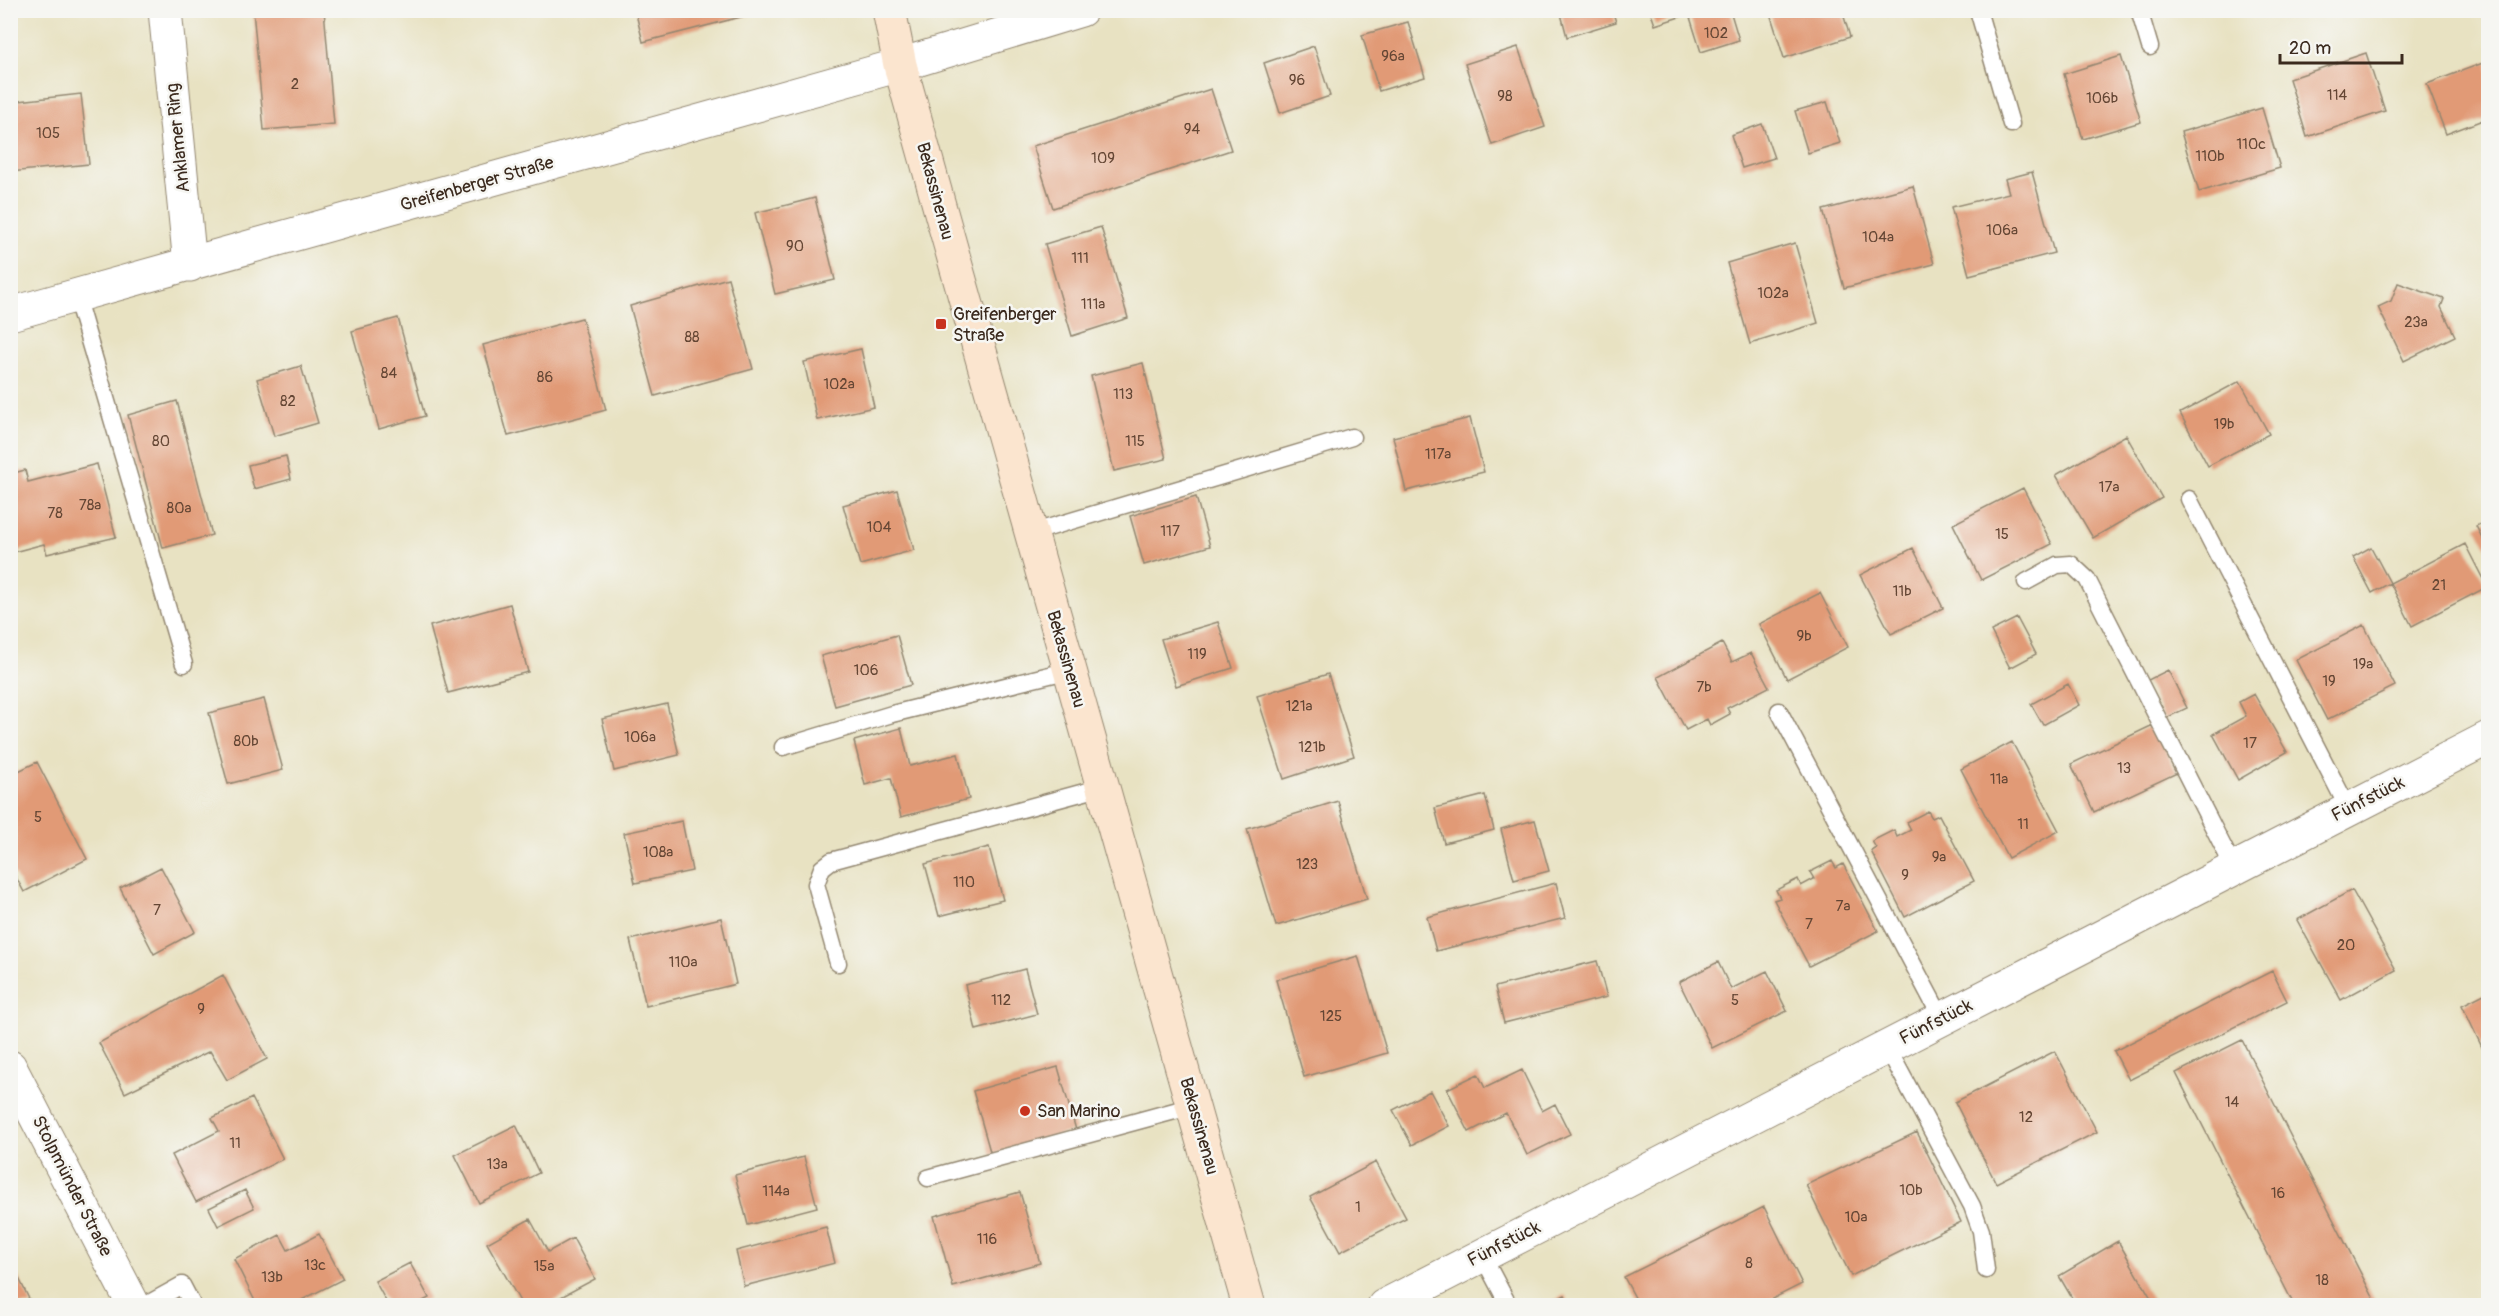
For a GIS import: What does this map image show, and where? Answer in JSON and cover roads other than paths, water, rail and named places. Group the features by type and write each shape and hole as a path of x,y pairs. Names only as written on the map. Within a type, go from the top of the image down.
{"street":[{"name":"Anklamer Ring","path":"165,10 190,265"},
{"name":"Bekassinenau","path":"889,10 900,65 1249,1305"},
{"name":"Greifenberger Straße","path":"10,314 900,65 1081,10"},
{"name":"Fünfstück","path":"1384,1305 2488,738"},
{"name":"Stolpmünder Straße","path":"10,1067 130,1303"}],"lane":[{"path":"1978,10 2011,124"},
{"path":"2139,10 2150,46"},
{"path":"76,296 183,664"},
{"path":"1031,533 1352,437"},
{"path":"2189,499 2349,810"},
{"path":"2026,582 2057,565 2064,564 2071,564 2087,579 2234,868"},
{"path":"783,747 892,714 1070,670"},
{"path":"1779,711 1942,1019"},
{"path":"838,963 816,884 822,868 831,861 1103,787"},
{"path":"1887,1047 1972,1206 1981,1231 1986,1270"},
{"path":"928,1178 1193,1106"},
{"path":"1482,1255 1509,1305"},
{"path":"130,1303 182,1285 193,1305"}],"place":[{"name":"Greifenberger Straße","path":"941,324"},
{"name":"San Marino","path":"1025,1111"}]}
